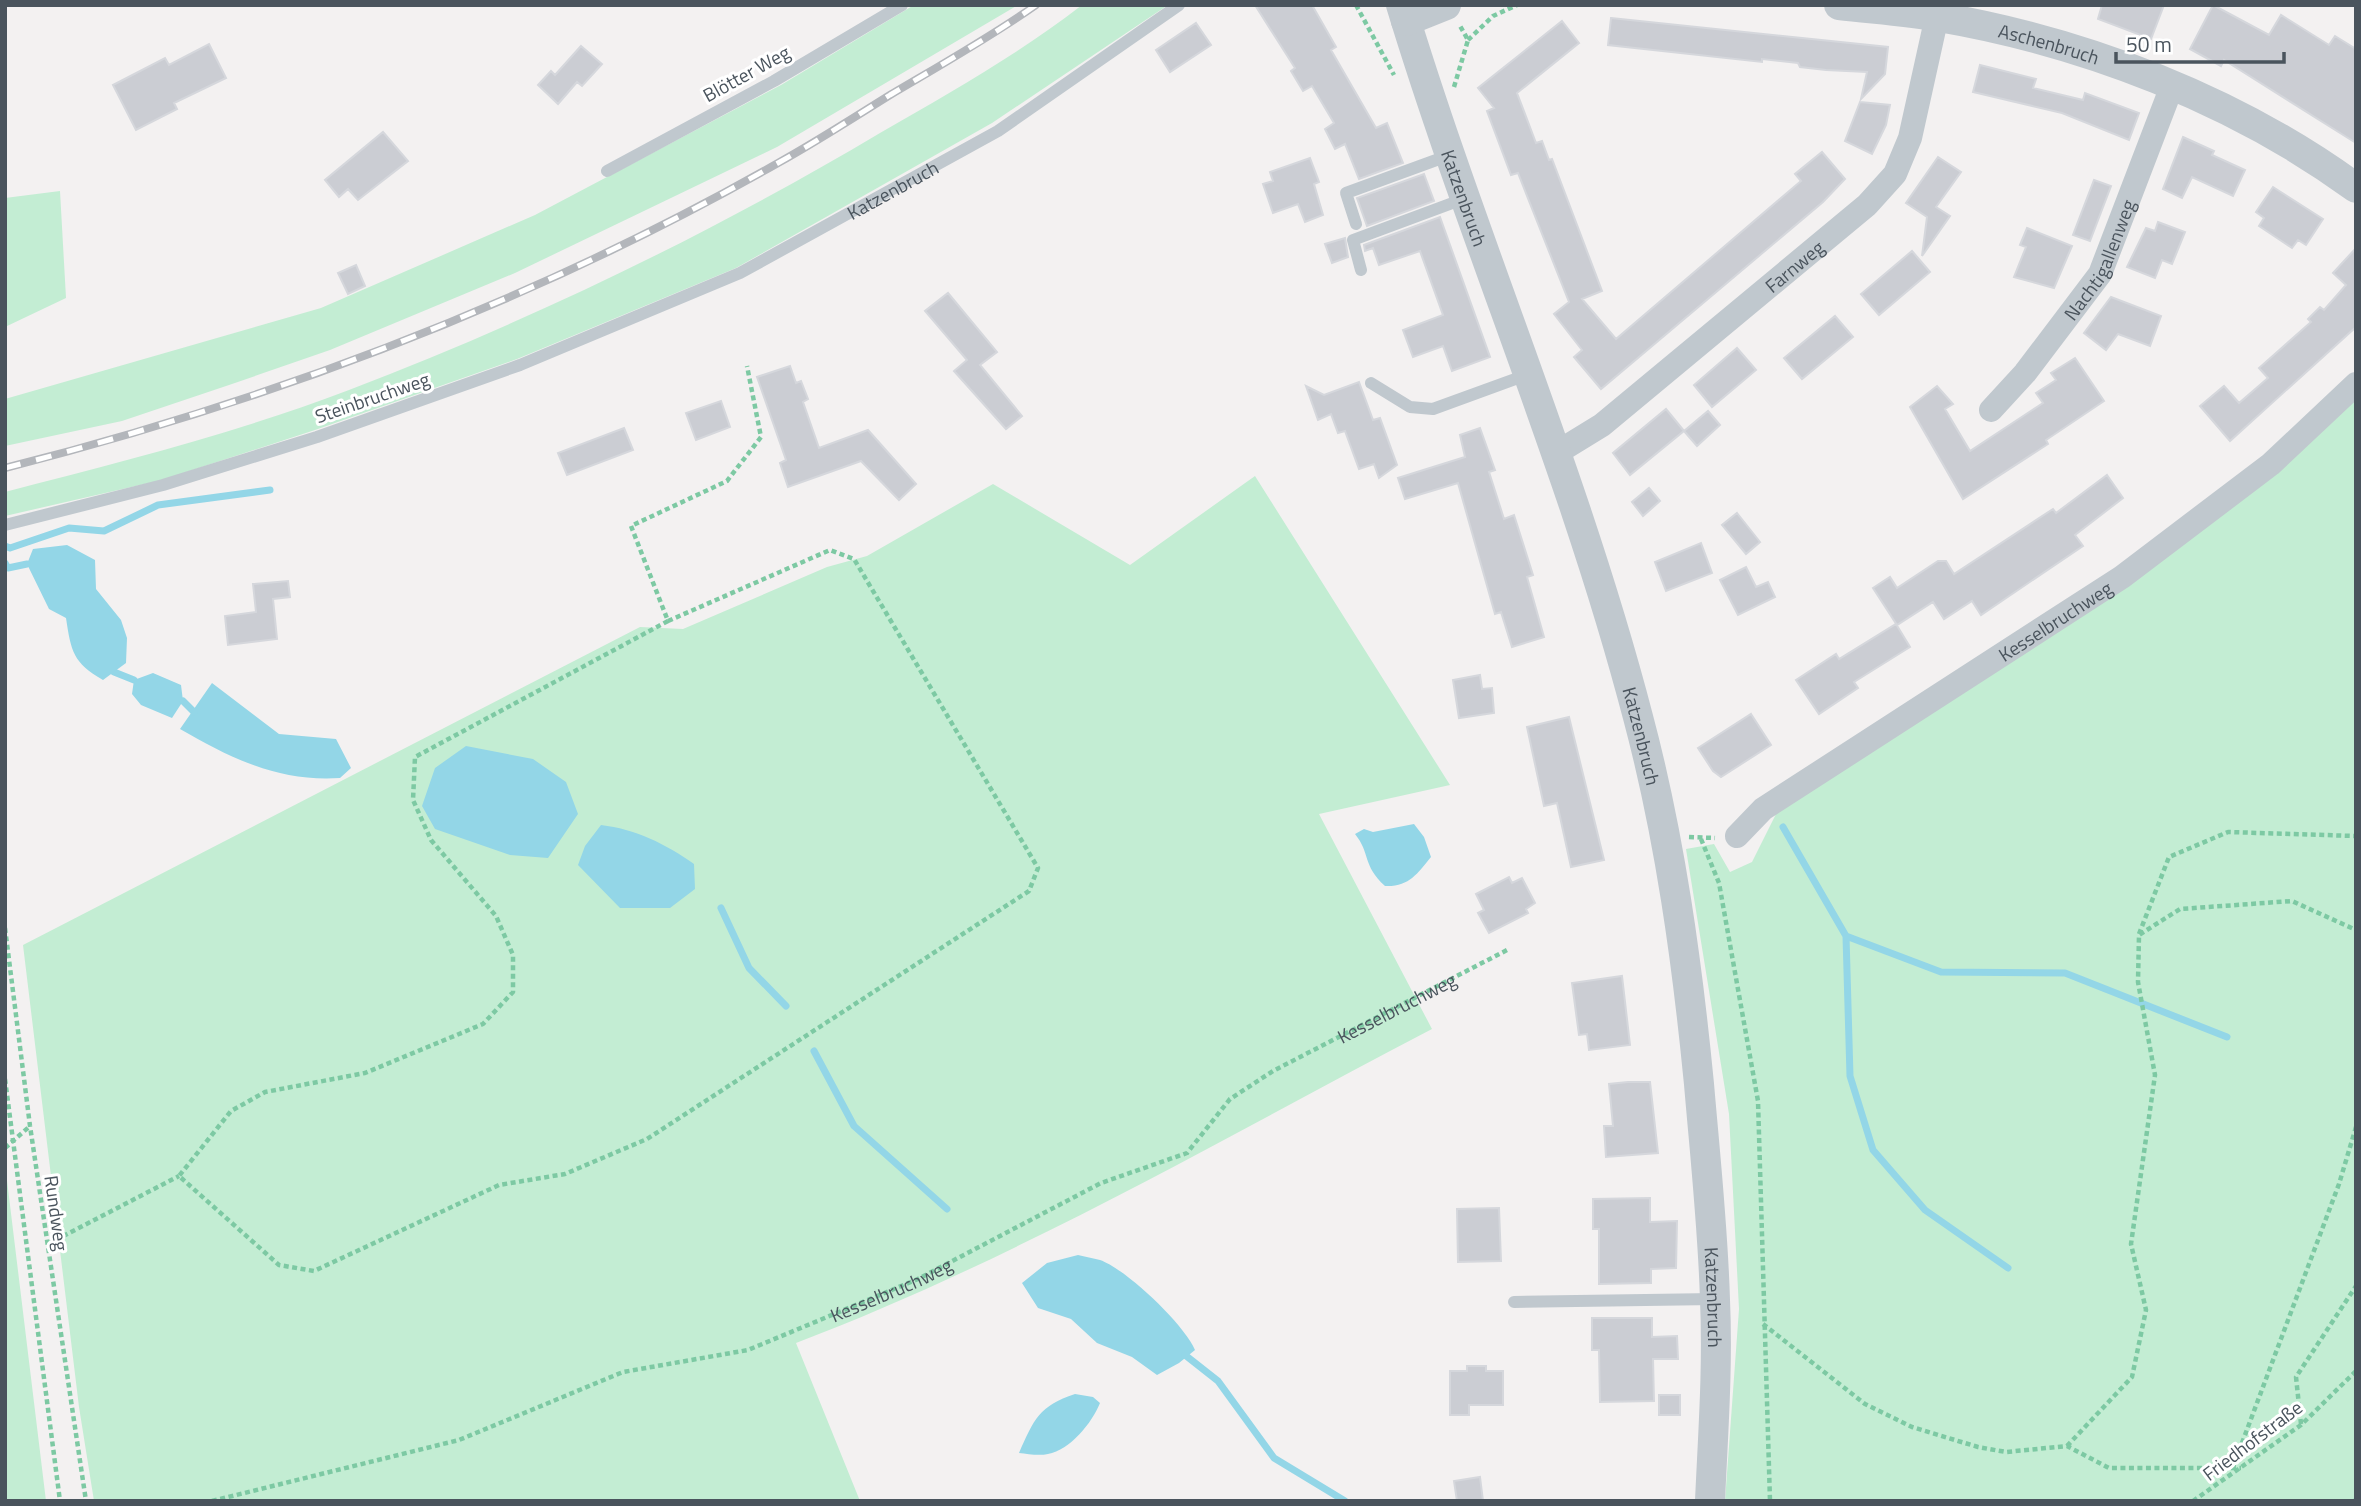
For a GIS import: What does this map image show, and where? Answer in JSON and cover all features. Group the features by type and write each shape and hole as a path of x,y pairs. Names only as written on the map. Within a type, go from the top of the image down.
{"street":[{"path":"1403,13 1446,5"},
{"name":"Aschenbruch","path":"1839,5 1937,16 2011,31 2172,86 2251,123 2324,164 2356,188"},
{"name":"Katzenbruch","path":"1403,13 1466,198 1558,452 1638,717 1664,833 1689,984 1715,1299 1715,1405 1710,1501"},
{"name":"Farnweg","path":"1558,452 1612,416 1867,205 1895,174 1910,138 1937,16"},
{"name":"Nachtigallenweg","path":"1991,410 2025,373 2100,274 2172,86"},
{"name":"Kesselbruchweg","path":"1737,836 1763,809 2122,577 2271,464 2356,384"}],"lane":[{"name":"Blötter Weg","path":"607,171 774,81 902,5"},
{"name":"Katzenbruch","path":"740,273 998,131 1180,5"},
{"path":"1356,224 1346,193 1451,155"},
{"path":"1362,270 1353,240 1466,198"},
{"name":"Steinbruchweg","path":"5,525 163,485 317,437 520,365 740,273"},
{"path":"1371,383 1410,407 1433,409 1530,374"},
{"path":"1514,1302 1715,1299"}],"path":[{"path":"1468,40 1493,16 1517,5"},
{"path":"668,621 631,526 727,481 761,437 747,366"},
{"path":"47,1244 179,1176 231,1111 265,1092 365,1073 483,1024 513,992 513,955 496,916 431,840 412,800 415,757 668,621 830,550 854,559 1038,868 1029,891 647,1139 565,1174 499,1185 314,1271 279,1265 179,1176"},
{"path":"2067,1446 2132,1377 2146,1310 2131,1244 2155,1075 2138,982 2139,935 2169,857 2228,832 2356,836"},
{"path":"1701,839 1719,883 1758,1101 1762,1324 1770,1501"},
{"path":"2139,935 2180,909 2292,901 2356,930"},
{"name":"Rundweg","path":"5,928 30,1126 86,1501"},
{"name":"Kesselbruchweg","path":"212,1501 459,1440 623,1372 748,1350 918,1279 1101,1183 1187,1153 1230,1099 1273,1071 1508,949"},
{"path":"5,1079 60,1501"},
{"path":"5,1148 30,1126"},
{"path":"2233,1466 2339,1184 2356,1127"},
{"path":"2301,1425 2296,1377 2356,1286"},
{"path":"1762,1324 1865,1404 1912,1427 1978,1447 2006,1452 2067,1446 2109,1468 2241,1468"},
{"name":"Friedhofstraße","path":"2193,1501 2301,1425 2356,1371"}],"green space":[{"path":"914,5 1018,5 777,147 515,273 330,350 232,384 122,421 5,446 5,399 321,308 535,215 781,85"},
{"path":"1082,5 1168,5 992,123 736,268 517,359 315,430 162,480 5,516 5,492 178,446 307,405 486,334 620,273 752,206 932,103 1009,56"},
{"path":"60,191 66,298 5,327 5,198"},
{"path":"2356,399 2356,1501 1725,1501 1739,1309 1729,1114 1686,849 1714,844 1730,872 1752,862 1777,812"},
{"path":"1255,476 1450,785 1319,814 1432,1029 1039,1235 878,1310 796,1343 860,1501 94,1501 79,1407 23,945 640,627 683,629 827,567 867,556 993,484 1130,565"},
{"path":"5,1164 46,1501 5,1501"}],"water":[{"path":"67,545 95,560 96,589 121,620 127,638 126,663 103,680 79,662 72,648 66,618 49,609 27,564 33,549"},
{"path":"153,673 181,685 183,701 172,718 141,705 132,694 134,680"},
{"path":"212,683 279,734 336,739 351,768 340,778 276,772 237,759 180,729"},
{"path":"466,746 533,759 566,782 578,814 548,858 510,855 435,829 422,806 435,768"},
{"path":"1414,824 1424,837 1431,857 1417,874 1406,882 1385,886 1373,872 1355,834 1364,829 1373,832"},
{"path":"601,825 638,834 694,864 695,889 670,908 620,908 578,865 585,846"},
{"path":"1078,1255 1111,1265 1139,1286 1167,1312 1195,1350 1157,1375 1132,1357 1097,1343 1071,1319 1038,1308 1022,1283 1047,1263"},
{"path":"1075,1394 1093,1397 1100,1403 1092,1419 1079,1434 1064,1447 1048,1454 1019,1453 1039,1415 1053,1404"}],"building":[{"path":"1255,5 1312,5 1336,47 1331,50 1376,128 1387,123 1403,163 1359,179 1345,144 1335,149 1325,129 1334,123 1312,86 1303,91 1291,71 1295,68"},
{"path":"2102,5 2164,5 2151,39 2098,19"},
{"path":"2213,5 2269,35 2281,15 2329,45 2335,36 2356,49 2356,143 2224,60 2221,66 2190,49"},
{"path":"1611,18 1888,47 1885,74 1861,99 1867,72 1826,70 1800,67 1798,63 1762,59 1762,62 1608,45"},
{"path":"1562,21 1579,43 1517,93 1536,143 1542,141 1549,160 1552,159 1602,291 1582,299 1616,339 1801,181 1795,174 1822,152 1845,179 1823,202 1601,389 1574,357 1582,350 1554,314 1569,302 1518,173 1511,175 1487,111 1494,108 1478,88"},
{"path":"1196,23 1211,45 1170,72 1156,50"},
{"path":"209,44 226,78 174,103 177,109 136,130 113,85 165,58 169,65"},
{"path":"581,46 602,64 582,86 577,82 558,104 538,85 551,71 555,75"},
{"path":"1980,65 2036,79 2033,88 2083,100 2085,93 2139,113 2129,140 2062,113 1973,92"},
{"path":"1860,102 1890,105 1886,125 1872,154 1845,141"},
{"path":"383,132 408,161 358,200 348,189 339,197 325,180"},
{"path":"2183,137 2214,151 2212,155 2245,170 2233,196 2192,177 2182,198 2163,189"},
{"path":"1938,157 1961,172 1936,207 1950,216 1922,256 1927,217 1906,203"},
{"path":"1310,158 1319,182 1314,184 1323,215 1305,222 1298,204 1273,213 1263,184 1273,181 1270,172"},
{"path":"1424,174 1434,201 1367,226 1357,198"},
{"path":"2094,180 2111,186 2090,241 2073,235"},
{"path":"2273,187 2323,219 2306,245 2298,240 2292,248 2259,226 2264,218 2256,212"},
{"path":"1440,217 1490,357 1452,371 1443,346 1413,357 1403,330 1443,315 1420,251 1379,265 1373,248 1365,251 1364,245"},
{"path":"2158,222 2185,232 2172,264 2162,260 2155,278 2127,267 2146,228 2155,231"},
{"path":"2027,228 2072,246 2054,288 2014,277 2026,247 2020,245"},
{"path":"1345,238 1348,257 1332,263 1325,244"},
{"path":"2356,248 2356,327 2230,441 2200,406 2224,386 2239,403 2268,378 2259,368 2311,322 2308,319 2320,307 2324,310 2346,285 2333,273"},
{"path":"1912,251 1930,272 1879,315 1861,294"},
{"path":"356,265 365,286 348,294 338,273"},
{"path":"948,293 997,352 980,365 1022,416 1006,429 954,371 967,360 925,311"},
{"path":"2111,297 2161,316 2150,346 2118,334 2106,350 2084,333"},
{"path":"1835,316 1853,337 1802,379 1784,358"},
{"path":"1737,348 1756,370 1712,407 1694,385"},
{"path":"2075,358 2104,401 2046,440 2048,444 1963,499 1910,407 1937,386 1953,404 1945,409 1970,451 2043,403 2036,393 2056,380 2051,373"},
{"path":"790,366 796,383 801,381 808,399 803,402 819,448 868,430 916,484 899,500 861,461 788,487 780,463 786,460 757,377"},
{"path":"1359,382 1373,420 1380,418 1397,465 1379,478 1374,464 1359,469 1345,431 1338,433 1331,414 1318,420 1306,386 1324,395"},
{"path":"721,401 730,427 696,440 686,413"},
{"path":"1666,409 1684,431 1630,475 1613,453"},
{"path":"1708,411 1720,425 1697,446 1684,431"},
{"path":"624,428 633,450 567,475 558,453"},
{"path":"1480,428 1495,470 1489,472 1504,519 1514,515 1533,575 1527,577 1544,637 1512,647 1501,612 1495,614 1458,483 1405,499 1398,478 1465,457 1460,435"},
{"path":"2107,475 2123,498 2075,535 2083,546 1981,615 1972,601 1944,619 1933,602 1897,625 1873,588 1890,577 1897,588 1938,561 1946,561 1954,574 2053,509 2056,513"},
{"path":"1649,488 1660,501 1643,516 1632,502"},
{"path":"1737,513 1760,542 1746,554 1722,525"},
{"path":"1701,543 1712,573 1666,591 1655,562"},
{"path":"1746,567 1756,587 1768,582 1775,597 1738,615 1720,580"},
{"path":"288,581 290,597 273,599 277,639 228,645 225,616 256,612 253,584"},
{"path":"1896,624 1910,647 1854,682 1858,688 1819,714 1796,680 1836,654 1839,659"},
{"path":"1480,675 1482,689 1492,688 1494,713 1459,718 1453,680"},
{"path":"1751,714 1771,745 1721,777 1713,771 1698,748"},
{"path":"1569,717 1604,860 1571,867 1557,803 1544,806 1527,727"},
{"path":"1509,877 1512,883 1522,878 1535,903 1526,909 1528,913 1489,933 1478,913 1484,910 1476,894"},
{"path":"1622,976 1630,1045 1589,1050 1587,1034 1579,1035 1572,983"},
{"path":"1650,1082 1658,1153 1606,1157 1604,1126 1613,1126 1609,1084"},
{"path":"1650,1198 1650,1222 1677,1221 1676,1268 1651,1269 1651,1283 1599,1284 1599,1229 1593,1229 1593,1199"},
{"path":"1499,1208 1501,1261 1458,1262 1457,1209"},
{"path":"1592,1318 1652,1318 1652,1337 1677,1336 1678,1359 1653,1359 1654,1401 1600,1402 1599,1350 1592,1350"},
{"path":"1467,1366 1486,1366 1486,1371 1503,1371 1503,1405 1469,1405 1469,1415 1450,1415 1450,1371 1467,1371"},
{"path":"1659,1395 1680,1395 1680,1415 1659,1415"},
{"path":"1480,1477 1483,1501 1457,1501 1454,1481"}],"waterway":[{"path":"5,546 10,548 69,528 104,531 158,505 270,490"},
{"path":"5,563 8,568 27,564"},
{"path":"114,672 134,680"},
{"path":"183,701 194,712"},
{"path":"1783,827 1846,936 1850,1076 1873,1150 1925,1210 2008,1268"},
{"path":"721,908 749,968 786,1006"},
{"path":"1846,936 1941,972 2065,973 2227,1037"},
{"path":"814,1051 854,1126 947,1209"},
{"path":"1185,1355 1218,1381 1274,1458 1345,1501"}],"railway":[{"path":"5,468 205,411 304,378 498,302 687,213 778,163 1036,5"}]}
